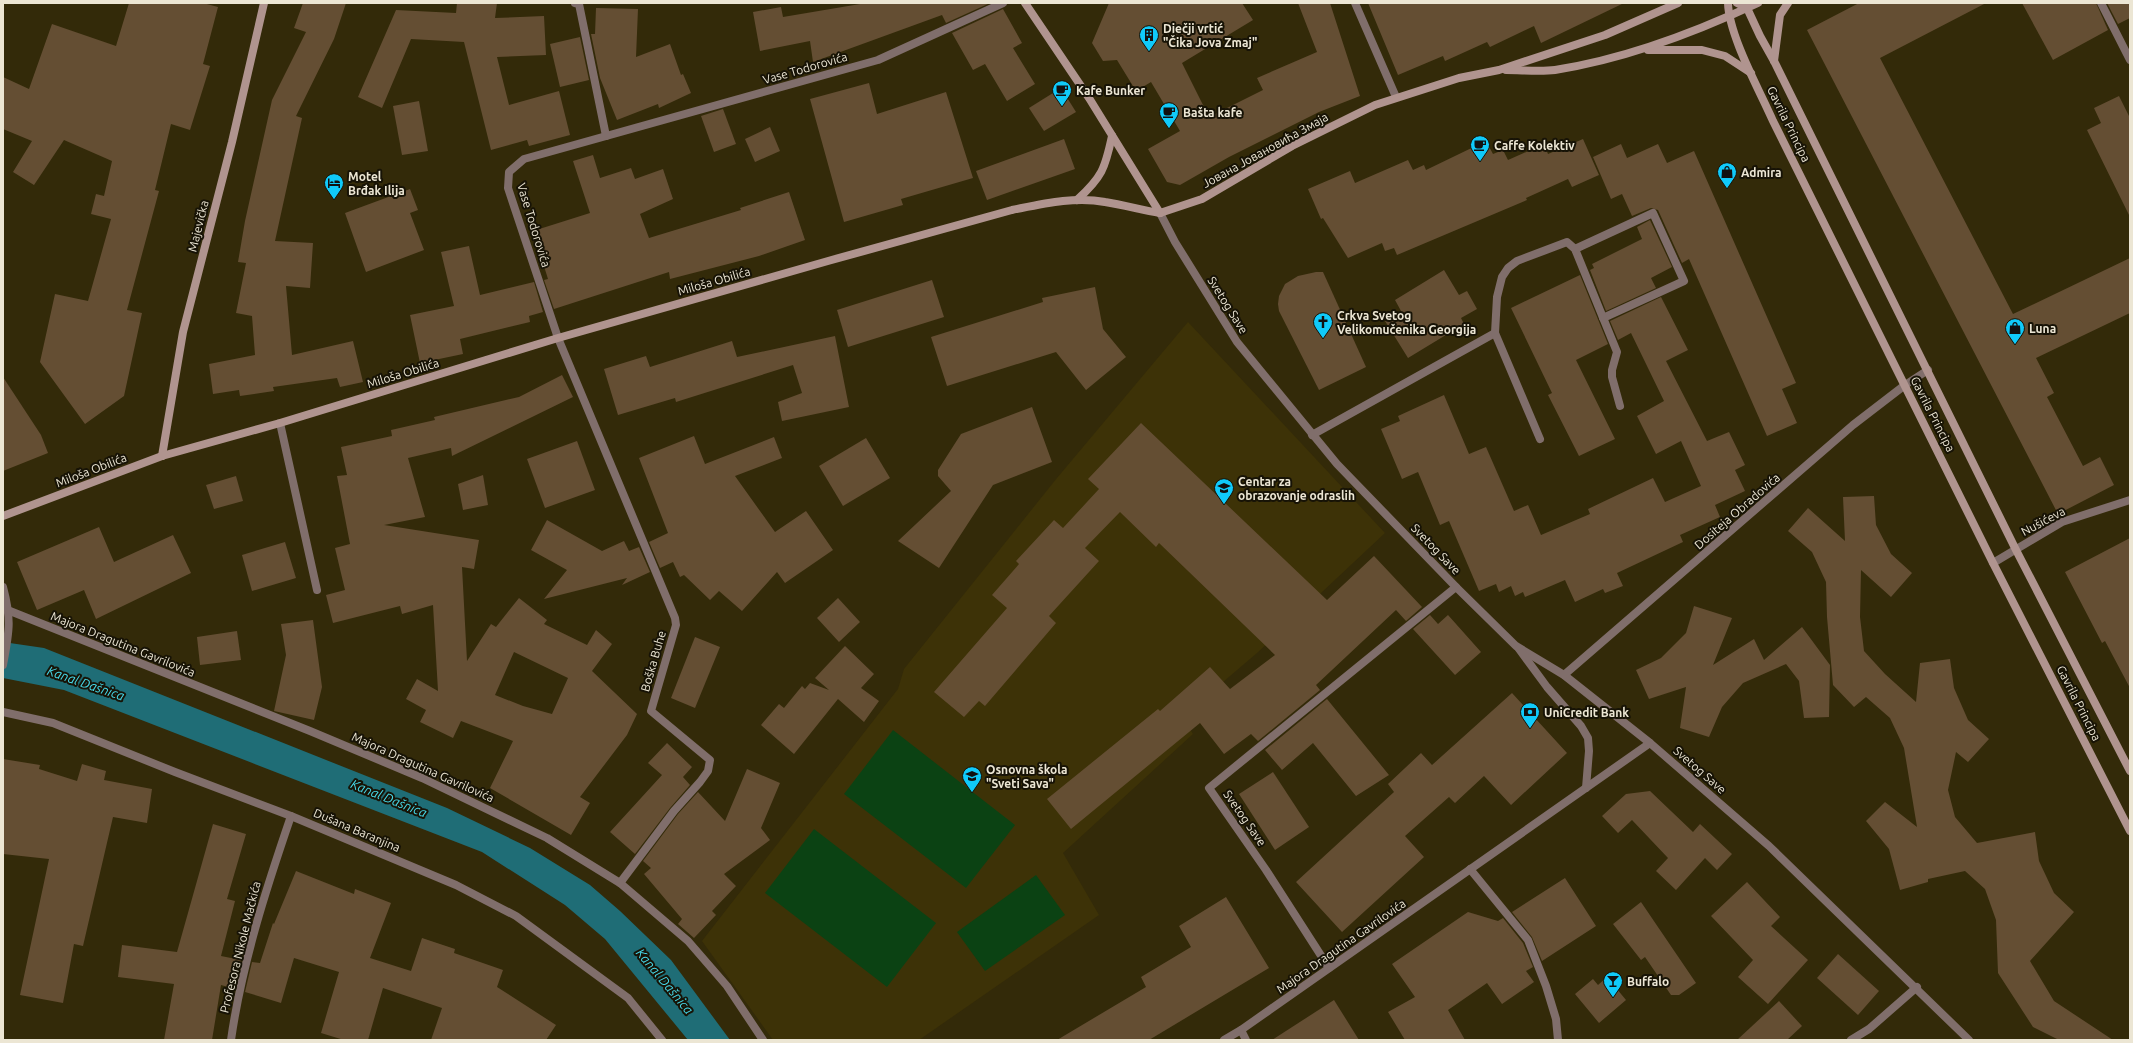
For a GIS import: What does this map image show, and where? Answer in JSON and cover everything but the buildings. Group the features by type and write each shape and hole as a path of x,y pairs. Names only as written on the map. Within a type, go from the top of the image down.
{"main road":[{"name":"Majevička","path":"162,456 183,332 232,142 264,3"},
{"name":"Svetog Save","path":"1025,3 1112,136 1160,213"},
{"path":"1498,70 1605,35 1678,3"},
{"name":"Gavrila Principa","path":"1728,3 1728,17 1751,73 1992,563 2080,729 2130,831"},
{"path":"1736,3 1747,8"},
{"path":"1498,70 1554,70 1639,50 1677,38 1758,3"},
{"path":"1774,61 1780,15 1788,3"},
{"name":"Gavrila Principa","path":"1747,8 2016,550 2130,771"},
{"path":"1639,50 1702,50 1725,56 1751,73"},
{"name":"Јована Јовановића Змаја","path":"1160,213 1202,199 1292,146 1375,105 1459,78 1498,70"},
{"path":"1077,200 1096,182 1106,166 1112,136"},
{"name":"Miloša Obilića","path":"3,516 162,456 280,423 558,338 1012,210 1036,205 1077,200 1104,202 1160,213"}],"street":[{"path":"575,3 579,4 606,136"},
{"name":"Vase Todorovića","path":"558,338 508,188 509,172 524,159 878,60 1003,3"},
{"path":"1355,3 1396,97"},
{"path":"2101,3 2130,60"},
{"name":"Svetog Save","path":"1160,213 1202,287 1237,342 1337,464 1456,587 1516,646 1564,675 1650,743 1769,846 1917,987 1969,1040"},
{"path":"1575,249 1653,213 1684,281 1603,318"},
{"path":"1540,438 1495,333 1497,297 1502,277 1508,268 1517,261 1567,242 1575,249 1617,352 1617,359 1612,370 1612,377 1620,406"},
{"path":"1312,435 1495,333"},
{"name":"Boška Buhe","path":"558,338 675,618 676,625 651,711 710,760 708,771 700,782 674,811 620,883"},
{"name":"Dositeja Obradovića","path":"1564,675 1853,425 1905,384 1928,370"},
{"path":"280,423 317,590"},
{"name":"Nušićeva","path":"1992,563 2062,522 2130,500"},
{"name":"Svetog Save","path":"1329,968 1266,870 1209,788 1456,587"},
{"path":"3,588 10,611 9,631 3,665"},
{"name":"Majora Dragutina Gavrilovića","path":"10,611 310,731 457,794 547,838 620,883 688,942 727,986 763,1040"},
{"path":"1516,646 1547,687 1581,726 1588,738 1589,751 1586,788"},
{"name":"Dušana Baranjina","path":"3,712 53,724 291,816 456,886 516,916 628,998 662,1040"},
{"name":"Majora Dragutina Gavrilovića","path":"1224,1040 1241,1030 1650,743"},
{"name":"Profesora Nikole Mačkića","path":"231,1040 234,1015 258,914 291,816"},
{"path":"1470,869 1528,940 1546,986 1556,1019 1558,1040"},
{"path":"1851,1040 1869,1029 1917,987"},
{"path":"1241,1030 1246,1040"}],"shaded area":[{"name":"Osnovna škola \"Sveti Sava\"","path":"1188,322 1385,533 1257,653 1182,717 1193,734 1063,853 1099,915 919,1040 773,1040 702,941 898,689 904,669 1057,478"}],"green space":[{"path":"893,730 1015,825 966,888 844,794"},
{"path":"814,829 936,923 887,987 765,893"},
{"path":"1036,875 1065,915 985,971 957,932"}],"water":[{"name":"Kanal Dašnica","path":"3,642 44,648 447,808 530,848 590,885 620,911 671,960 730,1040 688,1040 605,939 565,905 482,852 64,690 3,678"}],"place":[{"name":"Dječji vrtić \"Čika Jova Zmaj\"","path":"1149,52"},
{"name":"Kafe Bunker","path":"1062,107"},
{"name":"Bašta kafe","path":"1169,129"},
{"name":"Caffe Kolektiv","path":"1480,162"},
{"name":"Admira","path":"1727,189"},
{"name":"Motel Brđak Ilija","path":"334,200"},
{"name":"Crkva Svetog Velikomučenika Georgija","path":"1323,339"},
{"name":"Luna","path":"2015,345"},
{"name":"Centar za obrazovanje odraslih","path":"1224,505"},
{"name":"UniCredit Bank","path":"1530,729"},
{"name":"Osnovna škola \"Sveti Sava\"","path":"972,793"},
{"name":"Buffalo","path":"1613,998"}]}
